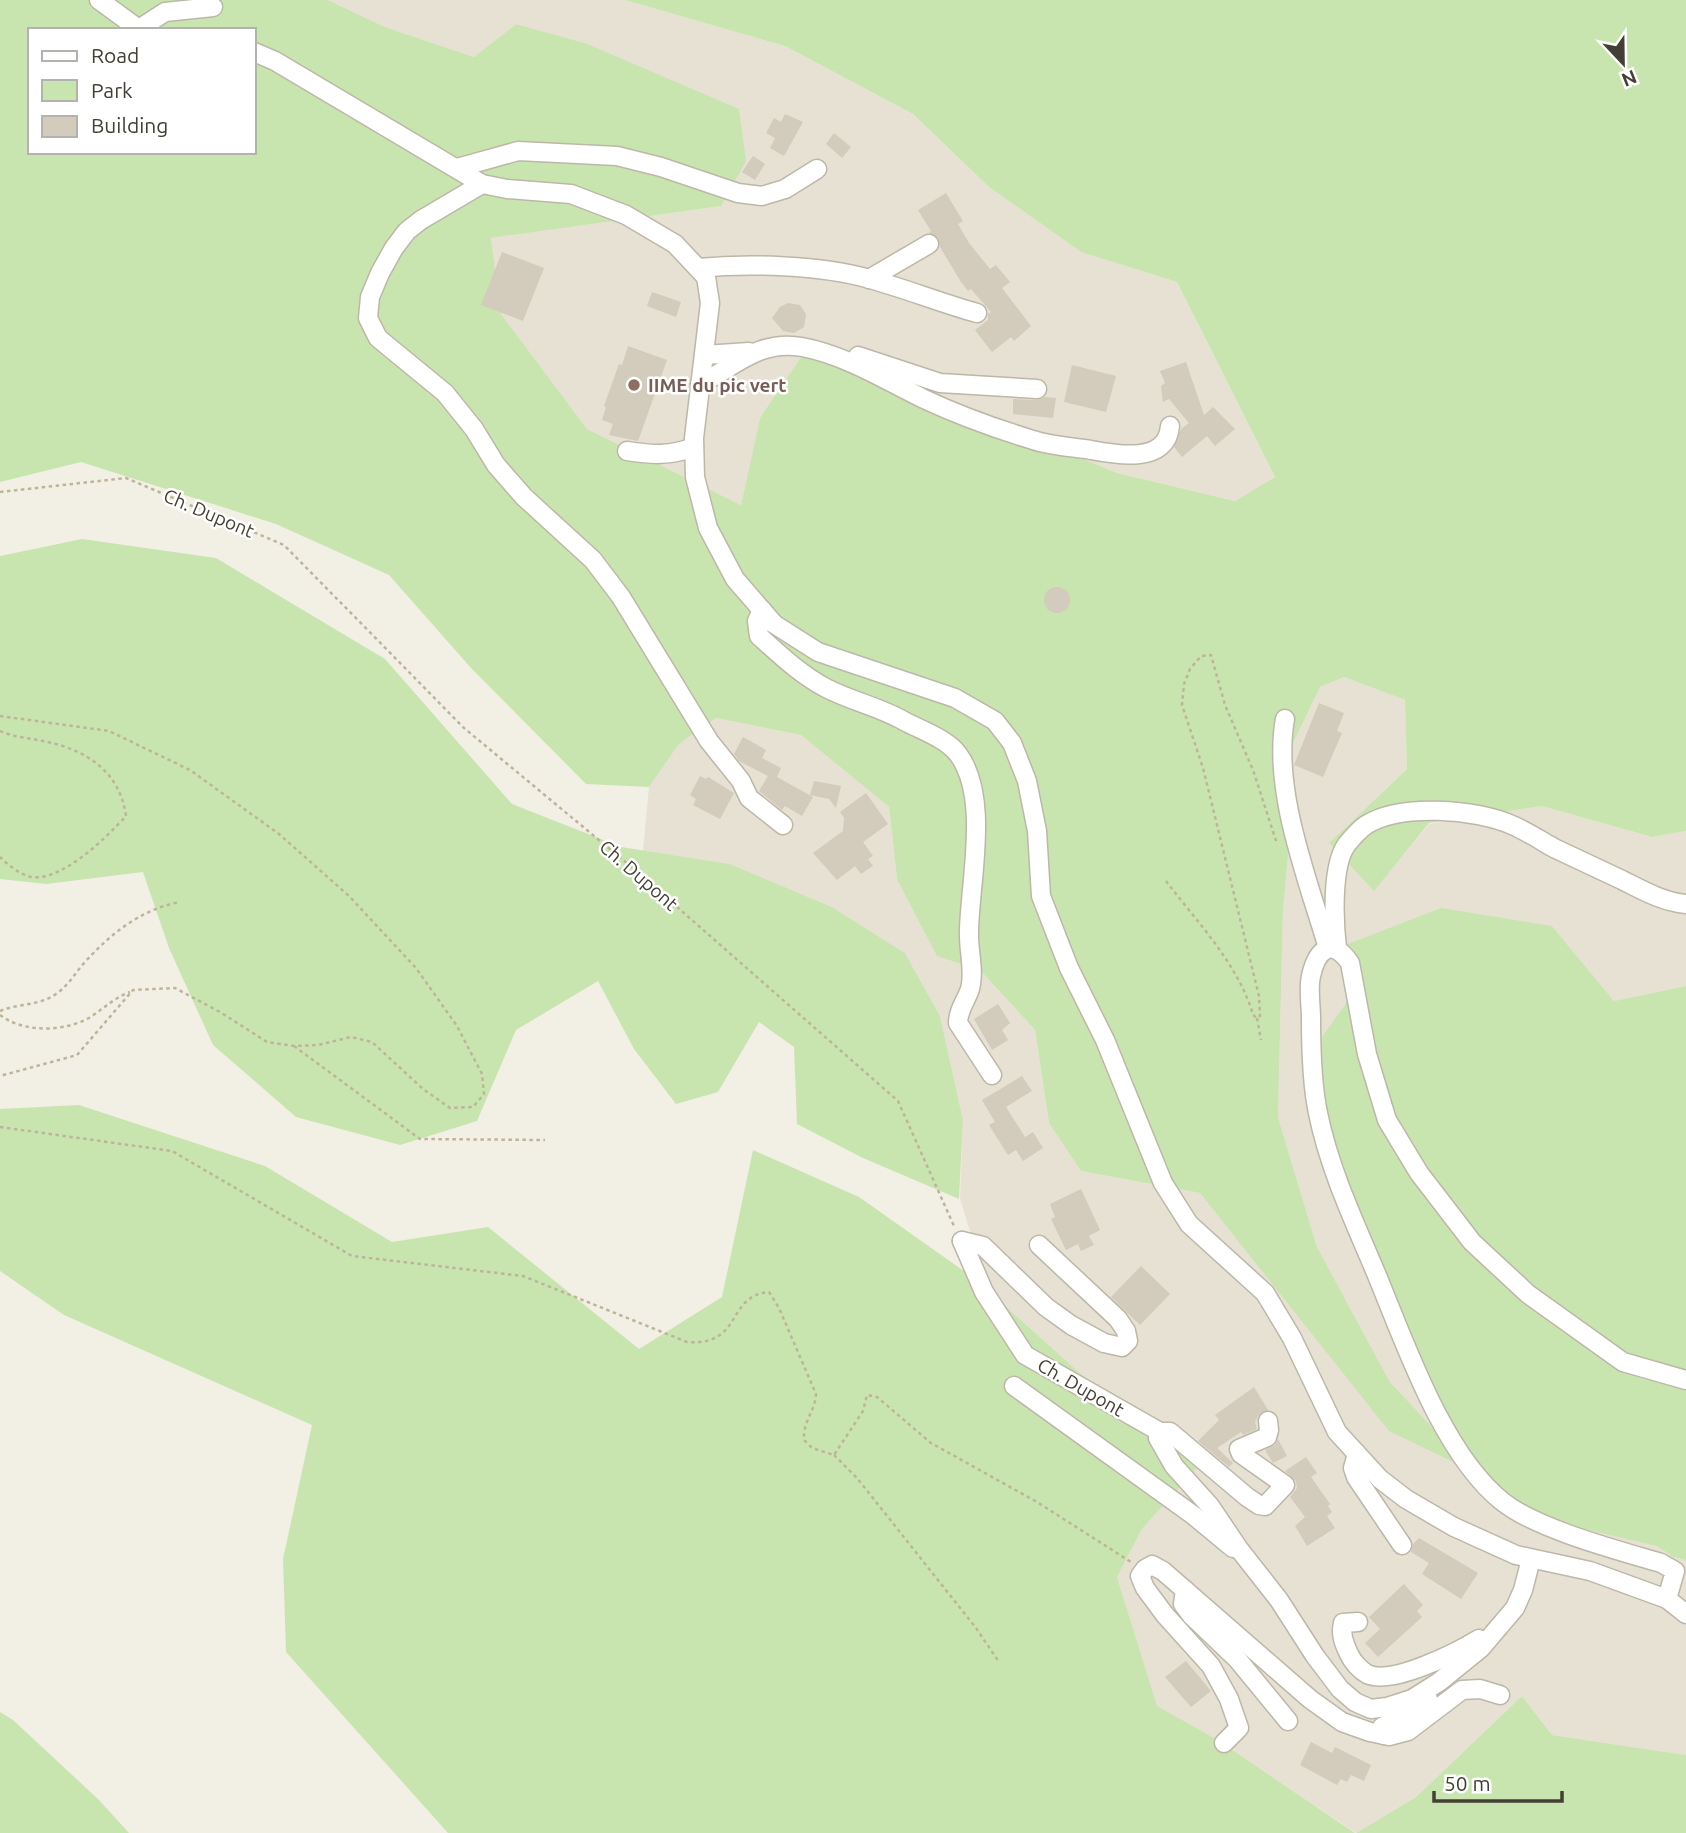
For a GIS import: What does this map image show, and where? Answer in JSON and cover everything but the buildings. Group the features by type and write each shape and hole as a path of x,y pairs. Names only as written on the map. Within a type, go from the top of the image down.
{"street":[{"path":"99,0 139,28"},
{"path":"141,28 165,12 213,7"},
{"path":"256,53 275,61 482,184 507,189 571,194 626,215 675,244 698,268 706,277 710,303 694,447 695,477 708,528 735,579 774,624 818,652 954,698 995,721 1012,744 1027,782 1037,831 1041,896 1069,968 1105,1040 1163,1183 1189,1224 1265,1293 1292,1338 1337,1432 1380,1479 1418,1507 1454,1527 1516,1555 1590,1571 1667,1599 1686,1614"},
{"path":"457,169 518,151 605,155 661,167 738,193 762,196 785,189 817,169"},
{"path":"482,184 421,220 407,231 394,248 370,297 369,318 378,338 445,393 474,429 496,465 524,497 593,560 621,597 709,741 741,781 749,799 783,825"},
{"path":"869,279 929,244"},
{"path":"698,268 737,266 814,269 869,279 978,313"},
{"path":"704,355 799,346 856,356 940,383 1037,389"},
{"path":"799,346 827,354 926,400 1035,441 1112,454 1150,452 1161,448 1170,426"},
{"path":"700,384 752,352"},
{"path":"627,451 655,455 694,447"},
{"path":"762,610 757,621 759,636 799,671 826,688 898,717 936,738 957,752 968,771 975,800 968,935 971,980 970,989 958,1013 958,1023 992,1075"},
{"path":"1284,719 1281,739 1290,817 1332,948"},
{"path":"1332,948 1335,896 1346,845 1367,825 1394,815 1460,812 1486,816 1512,825 1647,892 1672,902 1686,904"},
{"path":"1667,1599 1681,1571 1562,1531 1518,1513 1503,1502 1473,1472 1421,1384 1340,1187 1318,1113 1311,1034 1311,977 1318,956 1332,948 1343,952 1350,963 1367,1054 1387,1120 1419,1173 1472,1242 1528,1294 1623,1362 1686,1380"},
{"path":"962,1241 983,1246 1036,1298 1071,1325 1104,1343 1122,1347 1128,1341 1126,1331 1118,1319 1039,1245"},
{"name":"Ch. Dupont","path":"962,1241 984,1292 1025,1354 1160,1432 1170,1432 1247,1497 1265,1506 1285,1485 1241,1454 1239,1449 1267,1437 1268,1421"},
{"path":"1014,1386 1242,1553"},
{"path":"1160,1432 1158,1437 1174,1466 1210,1506 1340,1689 1354,1702 1371,1709 1412,1699 1439,1682 1481,1648 1515,1608 1531,1559"},
{"path":"1357,1454 1353,1468 1356,1477 1402,1545"},
{"path":"1224,1744 1239,1728 1229,1699 1210,1665 1144,1588 1140,1576 1152,1565 1163,1571 1310,1699 1342,1721 1389,1737 1408,1731 1462,1690 1480,1689 1500,1695"},
{"path":"1185,1590 1183,1604 1192,1616 1238,1660 1288,1721"},
{"path":"1358,1622 1343,1623 1340,1631 1350,1657 1367,1674 1377,1676 1417,1668 1467,1647 1499,1626"},
{"path":"1384,1735 1382,1727 1422,1706 1439,1682"}],"path":[{"name":"Ch. Dupont","path":"0,492 126,478 284,545 464,728 635,870 898,1101 962,1241"},
{"path":"1257,1018 1260,1013 1259,996 1203,768 1182,705 1184,684 1190,669 1201,656 1212,654 1225,705 1253,770 1279,849"},
{"path":"0,716 109,731 190,770 279,834 349,895 416,968 457,1026 482,1074 484,1094 473,1107 450,1108 423,1089 372,1042 351,1037 318,1045 294,1046 267,1042 175,988 133,990 114,998 89,1018 66,1027 45,1029 24,1026 0,1013"},
{"path":"0,731 77,750 114,780 124,799 126,817 98,844 51,875 28,876 0,857"},
{"path":"1166,881 1230,966 1248,997 1253,1015 1257,1018 1261,1040"},
{"path":"0,1013 38,1003 55,995 69,984 98,948 135,918 159,907 179,902"},
{"path":"0,1076 77,1055 133,990"},
{"path":"294,1046 420,1139 545,1140"},
{"path":"0,1127 172,1151 352,1256 523,1276 687,1342 701,1343 717,1339 729,1328 738,1309 758,1293 769,1292 779,1308 816,1394 803,1428 804,1440 812,1448 834,1455 857,1478 976,1628 999,1662"},
{"path":"834,1455 863,1411 867,1395 877,1397 931,1443 1037,1502 1144,1570"}],"shaded area":[{"path":"328,0 625,0 785,46 913,114 989,187 1081,252 1177,282 1275,477 1235,501 1117,473 962,409 760,418 741,505 587,429 501,314 491,238 721,206 585,43 516,24 474,57 385,27"},
{"path":"1344,677 1405,700 1407,769 1329,843 1374,890 1429,824 1542,806 1652,837 1686,831 1686,986 1614,1001 1552,926 1308,960 1343,957 1657,1546 1673,1557 1686,1560 1686,1755 1552,1735 1522,1696 1416,1797 1356,1833 1221,1742 1157,1707 1117,1577 1142,1529 1200,1463 1109,1399 988,1288 960,1199 963,1120 940,1016 905,953 832,907 730,864 643,851 649,787 679,744 716,718 801,735 889,807 897,879 1035,1030 1049,1123 1081,1171 1200,1193 1281,1292 1472,1470 1390,1382 1317,1247 1278,1117 1283,911 1289,845 1285,760 1320,687"}],"green space":[{"path":"0,0 328,0 385,27 474,57 516,24 585,43 739,109 746,161 721,206 491,238 501,314 587,429 741,505 760,418 804,353 962,409 1117,473 1235,501 1275,477 1177,282 1081,252 989,187 913,114 785,46 625,0 1686,0 1686,831 1652,837 1542,806 1429,823 1374,891 1329,843 1407,769 1405,700 1344,677 1320,687 1285,760 1289,845 1283,911 1278,1117 1317,1247 1390,1382 1474,1472 1389,1431 1200,1193 1081,1171 1049,1123 1035,1030 980,970 937,956 897,879 889,807 801,735 716,718 679,744 649,787 586,784 471,668 389,575 276,524 81,462 0,482"},
{"path":"82,539 216,558 385,659 512,804 621,847 730,864 832,907 905,953 940,1016 963,1120 959,1199 863,1158 797,1124 794,1047 759,1022 718,1092 676,1104 634,1049 598,981 516,1030 477,1121 400,1145 296,1117 213,1045 169,948 143,872 46,884 0,879 0,556"},
{"path":"1441,908 1552,926 1614,1001 1686,986 1686,1560 1673,1557 1657,1546 1550,1521 1485,1488 1423,1383 1353,1219 1307,1058 1354,992 1343,957 1304,961"},
{"path":"79,1105 265,1166 392,1242 488,1227 639,1349 722,1297 753,1150 859,1197 988,1288 1109,1399 1201,1463 1142,1529 1117,1577 1157,1706 1221,1742 1355,1833 448,1833 286,1652 283,1559 312,1425 64,1315 0,1271 0,1109"},
{"path":"1522,1696 1552,1735 1686,1755 1686,1833 1356,1833 1416,1797"},
{"path":"0,1712 13,1720 99,1800 129,1833 0,1833"}],"place":[{"name":"IIME du pic vert","path":"634,385"}]}
